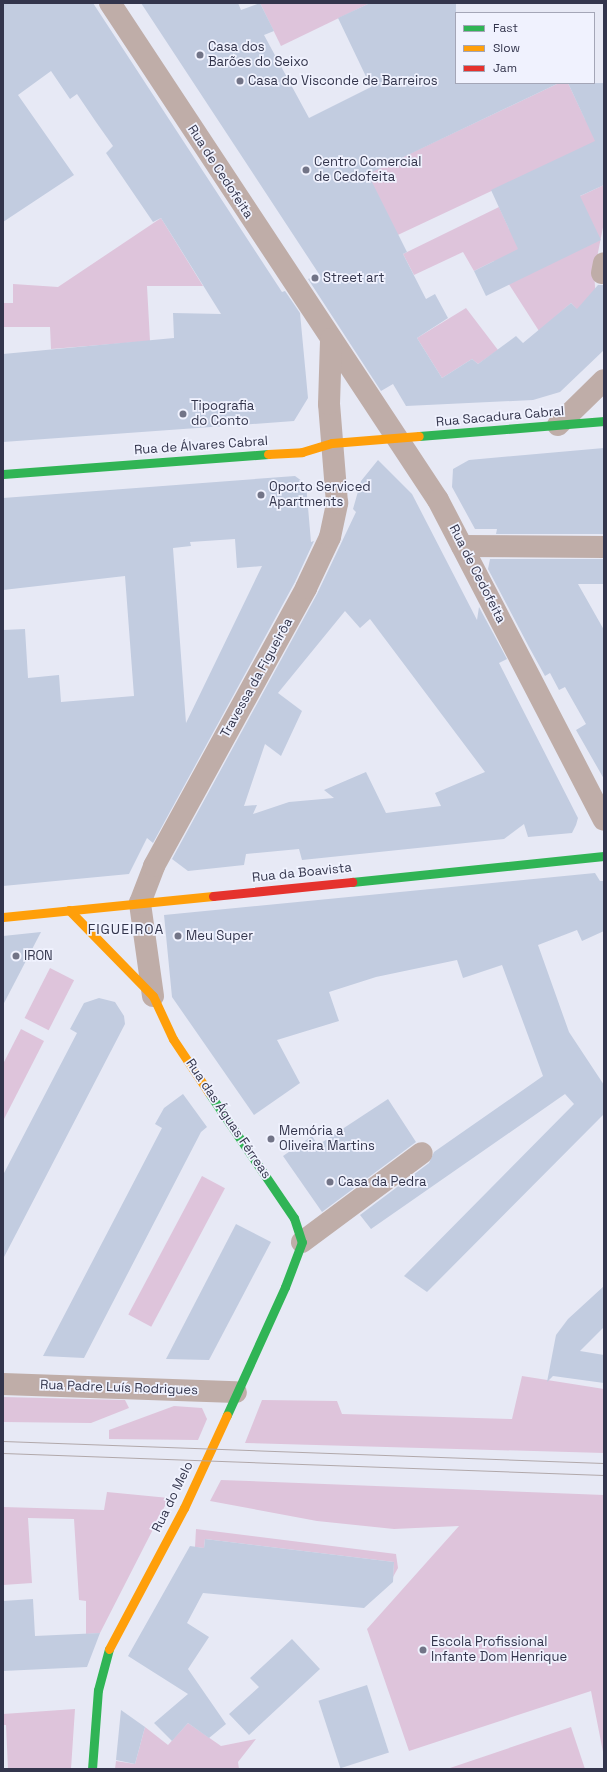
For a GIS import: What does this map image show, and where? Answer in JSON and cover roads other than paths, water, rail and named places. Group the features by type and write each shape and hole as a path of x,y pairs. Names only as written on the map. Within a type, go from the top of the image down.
{"main road":[{"name":"Rua Sacadura Cabral","path":"399,439 604,421"},
{"name":"Rua de Álvares Cabral","path":"3,474 302,452 332,443 399,439"},
{"name":"Rua da Boavista","path":"3,917 604,856"},
{"name":"Rua das Águas Férreas","path":"69,910 101,940 153,996 173,1039 294,1218 302,1242"},
{"name":"Rua do Melo","path":"92,1769 98,1690 111,1643 184,1508 285,1286 302,1242"}],"street":[{"name":"Rua de Cedofeita","path":"110,3 438,500 604,820"},
{"path":"331,339 329,404 332,443"},
{"path":"558,425 604,380"},
{"name":"Travessa da Figueirôa","path":"140,903 154,866 306,588 327,543 337,503 332,443"},
{"path":"462,546 604,547"},
{"name":"Rua das Águas Férreas","path":"140,903 153,996"},
{"path":"302,1242 422,1153"},
{"name":"Rua Padre Luís Rodrigues","path":"3,1384 236,1392"}],"tram line":[{"path":"3,1441 604,1463"},
{"path":"3,1453 604,1475"}],"place":[{"name":"Casa dos Barões do Seixo","path":"200,55"},
{"name":"Casa do Visconde de Barreiros","path":"240,81"},
{"name":"Centro Comercial de Cedofeita","path":"306,170"},
{"name":"Street art","path":"315,278"},
{"name":"Tipografia do Conto","path":"183,414"},
{"name":"Oporto Serviced Apartments","path":"261,495"},
{"name":"Meu Super","path":"178,936"},
{"name":"IRON","path":"16,956"},
{"name":"Memória a Oliveira Martins","path":"271,1139"},
{"name":"Casa da Pedra","path":"330,1182"},
{"name":"Escola Profissional Infante Dom Henrique","path":"423,1650"}],"district":[{"name":"FIGUEIROA","path":"126,929"}]}
